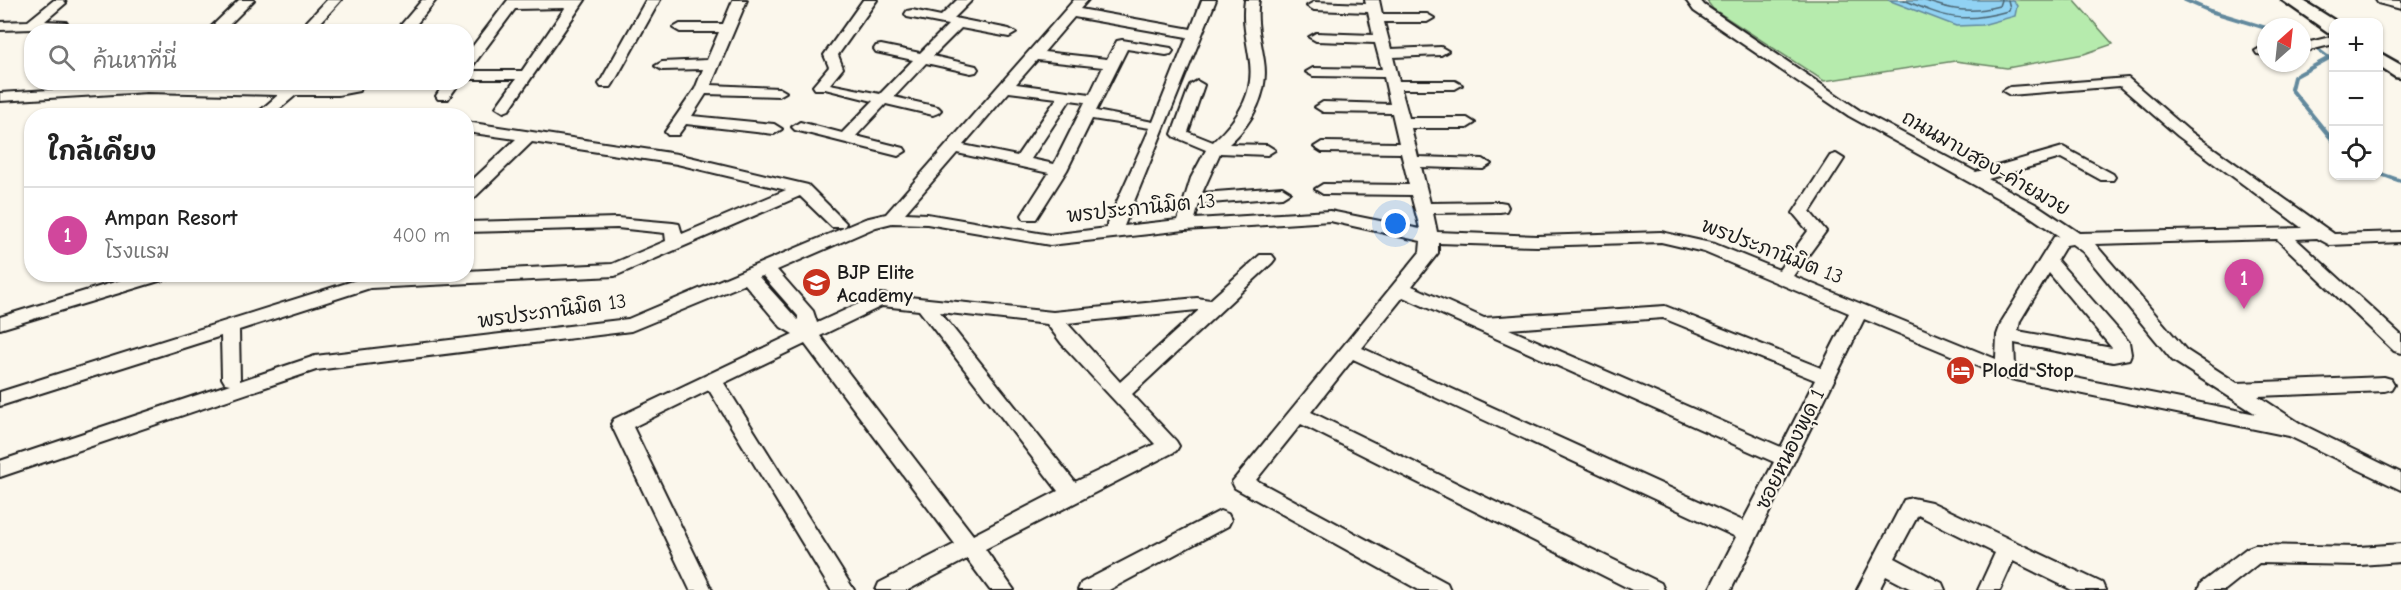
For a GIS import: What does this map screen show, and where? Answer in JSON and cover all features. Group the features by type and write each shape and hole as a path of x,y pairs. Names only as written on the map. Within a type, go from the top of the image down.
{"main road":[{"path":"2305,0 2338,18"},
{"path":"2305,0 2329,29"},
{"path":"2383,46 2401,57"},
{"path":"2383,60 2401,73"}],"street":[{"path":"222,24 247,0"},
{"path":"312,24 334,0"},
{"path":"409,24 429,0"},
{"path":"606,84 653,0"},
{"path":"740,0 702,89 677,125 774,129"},
{"path":"870,0 831,55 836,68 826,87 933,110"},
{"path":"845,138 923,58 965,0"},
{"path":"892,218 1081,0"},
{"path":"1116,233 1115,224 1160,123 1209,0"},
{"path":"1185,225 1202,169 1215,148 1234,131 1256,91 1259,70 1252,41 1249,9 1252,0"},
{"name":"ถนนมาบสอง-ค่ายมวย","path":"1693,0 1719,22 1854,112 2031,209 2089,248 2180,356 2294,429"},
{"path":"2383,0 2401,5"},
{"path":"474,54 513,3 576,2"},
{"path":"504,107 576,2"},
{"path":"33,24 59,3"},
{"path":"1314,6 1374,9 1427,18"},
{"path":"1374,9 1430,237 1429,253 1242,482 1434,589"},
{"path":"1071,12 1190,33"},
{"path":"912,14 1009,33"},
{"path":"3,28 24,26"},
{"path":"680,28 728,28"},
{"path":"2311,44 2329,34"},
{"path":"1316,37 1441,51"},
{"path":"1030,215 1059,170 1122,44 1166,51"},
{"path":"881,49 971,69"},
{"path":"1034,55 1111,64"},
{"path":"662,66 712,64"},
{"path":"1313,72 1455,86"},
{"path":"474,75 526,75"},
{"path":"2010,91 2123,81 2183,133 2319,233 2337,242 2401,237"},
{"path":"1197,85 1180,134 1215,148 1268,150"},
{"path":"1006,87 1096,99"},
{"path":"702,89 779,93"},
{"path":"0,97 96,90"},
{"path":"271,108 293,90 343,90"},
{"path":"443,96 447,90"},
{"path":"1021,162 1067,94"},
{"path":"1323,107 1467,123"},
{"path":"1088,114 1146,124"},
{"path":"800,127 898,151"},
{"path":"474,128 677,159 802,189 838,223"},
{"path":"474,188 530,136"},
{"path":"1322,147 1483,164"},
{"path":"953,148 1059,170"},
{"path":"1974,178 2063,152 2107,177"},
{"path":"1783,278 1817,231 1801,213 1836,159"},
{"path":"474,277 615,270 802,189"},
{"path":"1323,189 1419,190"},
{"path":"1192,199 1282,192"},
{"path":"1423,208 1500,207"},
{"name":"พรประภานิมิต 13","path":"0,469 315,363 631,325 871,223 892,218 927,219 1050,240 1185,225 1330,216 1430,237 1537,241 1660,237 1709,248 2006,371 2294,429"},
{"path":"474,227 617,223 673,228 675,244"},
{"path":"2006,371 2006,335 2011,321 2060,241 2072,237 2319,233"},
{"path":"2282,235 2401,346"},
{"path":"1120,393 1266,259"},
{"path":"2006,335 2113,355 2122,354 2122,347 2048,261"},
{"path":"765,267 807,315 808,334"},
{"path":"747,275 789,323 808,334 1003,590"},
{"path":"0,323 136,282"},
{"path":"0,399 369,282"},
{"path":"1400,288 1785,458"},
{"path":"701,590 621,424 880,300 1053,318 1197,303 1216,307"},
{"path":"923,303 1072,493"},
{"name":"ซอยหนองพุด 1","path":"1720,590 1860,309"},
{"path":"1480,324 1665,312 1826,377"},
{"path":"887,590 1072,493 1169,446 1069,339 1053,318"},
{"path":"230,325 232,378"},
{"path":"1350,350 1749,533"},
{"path":"712,380 843,590"},
{"path":"2233,390 2384,384"},
{"path":"1298,414 1653,590"},
{"path":"2294,429 2401,482"},
{"path":"1868,590 1912,506 1923,508 2094,590"},
{"path":"1089,590 1220,520"},
{"path":"1989,590 2008,549"},
{"path":"2209,590 2256,554 2360,556 2401,553"},
{"path":"1883,560 1888,567 1934,590"}],"green space":[{"path":"1706,0 2074,0 2113,44 2084,54 2007,68 1955,61 1824,81 1713,9"}],"water":[{"path":"1888,0 2013,0 2017,6 2015,16 1982,25 1956,26"}],"waterway":[{"path":"2185,0 2210,11 2257,25"},
{"path":"2311,45 2329,58 2311,68"},
{"path":"2303,72 2294,77 2291,89 2329,136"},
{"path":"2383,175 2401,181"}],"place":[{"name":"BJP Elite Academy","path":"816,283"},
{"name":"Ampan Resort","path":"2244,309"},
{"name":"Plodd Stop","path":"1961,370"}]}
